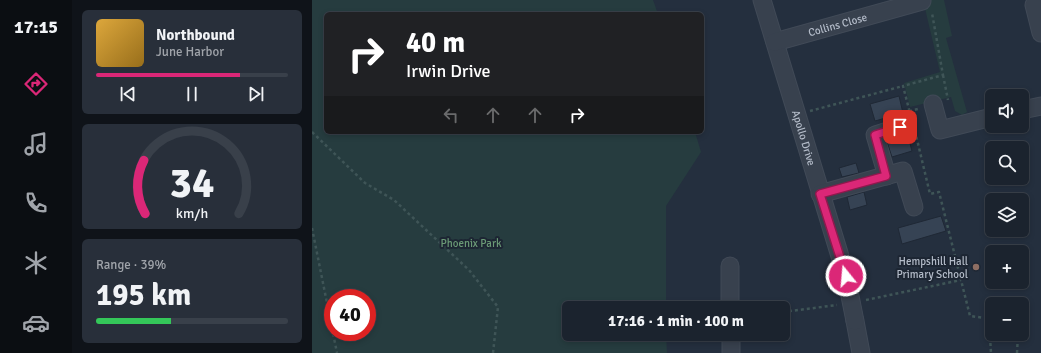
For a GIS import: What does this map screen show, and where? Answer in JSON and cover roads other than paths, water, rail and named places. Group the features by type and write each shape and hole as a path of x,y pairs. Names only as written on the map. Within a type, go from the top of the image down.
{"street":[{"name":"Apollo Drive","path":"762,0 846,276 856,321 861,353"},
{"name":"Collins Close","path":"775,42 898,4 926,4"},
{"path":"1034,5 1041,33"},
{"path":"933,104 940,130 985,120"},
{"path":"1029,109 1041,106"},
{"path":"886,176 875,135 908,124"},
{"path":"820,194 903,171 914,207"},
{"path":"730,266 730,301"},
{"path":"731,341 731,353"}],"place":[{"name":"Hempshill Hall Primary School","path":"976,267"}],"park label":[{"name":"Phoenix Park","path":"471,243"}]}
